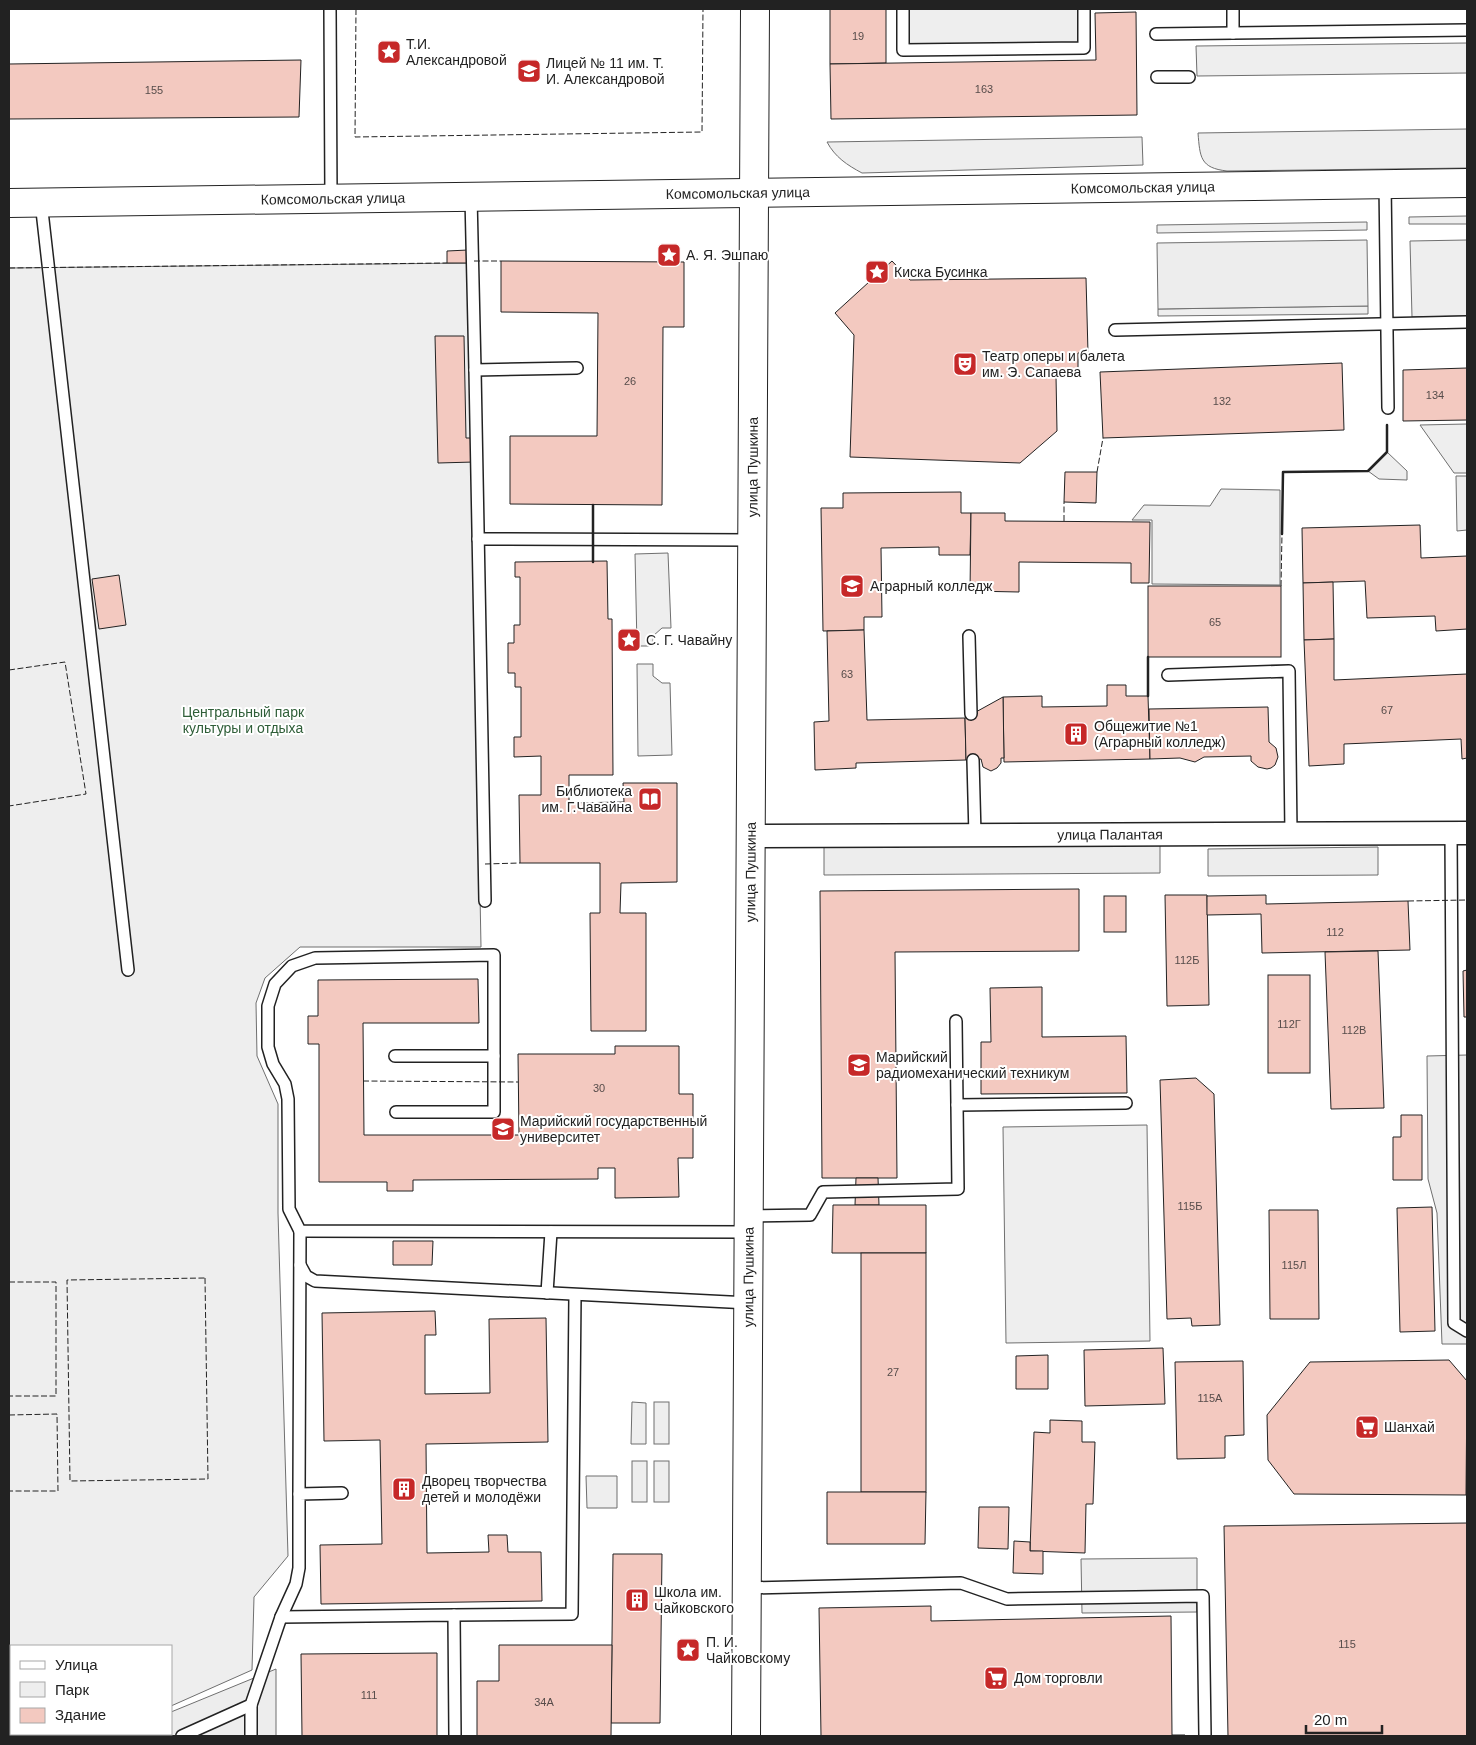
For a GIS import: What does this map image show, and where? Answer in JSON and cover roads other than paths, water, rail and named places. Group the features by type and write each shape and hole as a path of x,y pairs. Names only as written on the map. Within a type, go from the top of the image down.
{"street":[{"name":"улица Пушкина","path":"746,1736 755,9"},
{"name":"Комсомольская улица","path":"9,203 1467,182"},
{"name":"улица Палантая","path":"751,836 1459,833"}],"lane":[{"path":"330,9 331,198"},
{"path":"903,9 903,50 1084,48 1084,9"},
{"path":"1232,33 1233,9"},
{"path":"1156,34 1467,30"},
{"path":"1157,78 1189,77"},
{"path":"1386,184 1388,408"},
{"path":"471,195 485,901"},
{"path":"41,202 128,970"},
{"path":"1115,330 1467,322"},
{"path":"475,370 577,368"},
{"path":"478,539 752,540"},
{"path":"968,636 971,714"},
{"path":"1168,675 1289,671 1291,833"},
{"path":"973,760 975,835"},
{"path":"1459,833 1454,1323 1467,1331"},
{"path":"250,1736 251,1705 281,1616 296,1584 299,1568 300,1231 289,1209 288,1099 285,1084 273,1064 268,1047 268,1006 275,984 292,966 315,958 494,955 494,1112 396,1112"},
{"path":"300,1231 551,1232 749,1224 810,1215 823,1192 958,1189 956,1021"},
{"path":"396,1056 494,1056"},
{"path":"957,1105 1126,1103"},
{"path":"547,1294 551,1232"},
{"path":"300,1265 306,1276 316,1281 748,1303"},
{"path":"281,1616 572,1614 575,1295"},
{"path":"300,1494 342,1493"},
{"path":"747,1588 961,1583 1008,1599 1203,1596 1205,1736"},
{"path":"454,1615 455,1736"},
{"path":"182,1736 251,1705"}],"place":[{"name":"Т.И. Александровой","path":"389,52"},
{"name":"Лицей № 11 им. Т. И. Александровой","path":"529,71"},
{"name":"А. Я. Эшпаю","path":"669,255"},
{"name":"Киска Бусинка","path":"877,272"},
{"name":"Театр оперы и балета им. Э. Сапаева","path":"965,364"},
{"name":"Аграрный колледж","path":"852,586"},
{"name":"С. Г. Чавайну","path":"629,640"},
{"name":"Общежитие №1 (Аграрный колледж)","path":"1076,734"},
{"name":"Библиотека им. Г.Чавайна","path":"650,799"},
{"name":"Марийский радиомеханический техникум","path":"859,1065"},
{"name":"Марийский государственный университет","path":"503,1129"},
{"name":"Шанхай","path":"1367,1427"},
{"name":"Дворец творчества детей и молодёжи","path":"404,1489"},
{"name":"Школа им. Чайковского","path":"637,1600"},
{"name":"П. И. Чайковскому","path":"688,1650"},
{"name":"Дом торговли","path":"996,1678"}],"park label":[{"name":"Центральный парк культуры и отдыха","path":"243,720"}]}
